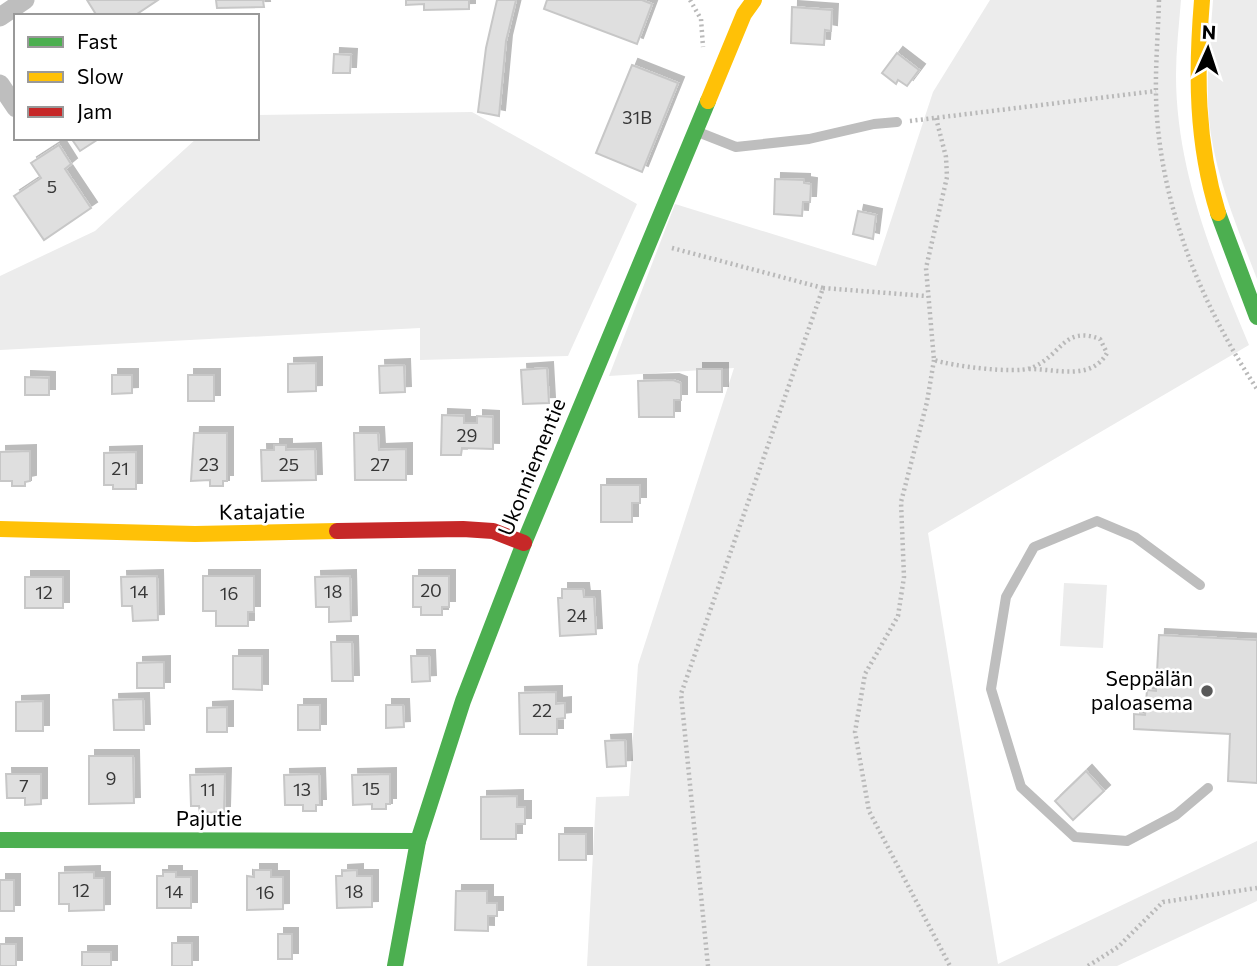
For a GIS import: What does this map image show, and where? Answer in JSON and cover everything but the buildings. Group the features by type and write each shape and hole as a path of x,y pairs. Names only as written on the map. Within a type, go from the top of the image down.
{"street":[{"path":"0,17 25,0"},
{"name":"Ukonniementie","path":"395,966 418,841 463,701 523,543 694,130 739,11 754,0"},
{"path":"1202,0 1197,82 1200,135 1211,191 1224,235 1257,317"},
{"path":"0,84 14,105"},
{"name":"Katajatie","path":"0,529 195,534 463,529 493,531 523,543"},
{"name":"Pajutie","path":"0,840 418,841"}],"lane":[{"path":"694,130 736,148 809,139 874,124 897,122"},
{"path":"1200,585 1135,537 1097,521 1034,547 1006,597 991,689 1021,787 1074,837 1127,841 1177,815 1208,788"}],"path":[{"path":"1159,0 1156,90 1164,169 1200,289 1233,352 1257,389"},
{"path":"897,122 1156,90"},
{"path":"936,118 946,157 947,177 929,245 926,296 934,360 927,402 901,502 904,577 898,616 865,674 855,732 869,811 950,966"},
{"path":"648,242 823,288 926,296"},
{"path":"708,966 681,694 823,288"},
{"path":"934,360 950,365 1085,372 1100,366 1107,353 1100,339 1085,333 1067,339 1053,356 1029,369"},
{"path":"1088,966 1118,947 1163,902 1257,888"}],"shaded area":[{"path":"990,0 1181,0 1176,75 1182,145 1210,247 1249,345 928,533 998,964 1257,841 1257,901 1117,966 587,966 596,797 629,796 638,665 734,368 609,376 675,204 876,266 933,92"},
{"path":"1213,0 1257,0 1257,279 1224,190 1211,135 1208,85"},
{"path":"472,112 637,204 568,356 420,360 420,328 0,350 0,276 95,231 195,140 259,140 259,115"},
{"path":"1064,583 1107,585 1103,648 1060,646"}],"traffic: fast":[{"path":"395,966 418,841 463,701 524,543 708,101"},
{"path":"1218,213 1257,317"},
{"path":"0,840 418,841"}],"traffic: slow":[{"path":"708,101 744,14 754,0"},
{"path":"1202,0 1199,107 1205,160 1218,213"},
{"path":"0,529 195,534 337,531"}],"traffic: jam":[{"path":"337,531 463,529 493,531 524,543"}],"place":[{"name":"Seppälän paloasema","path":"1207,691"}]}
